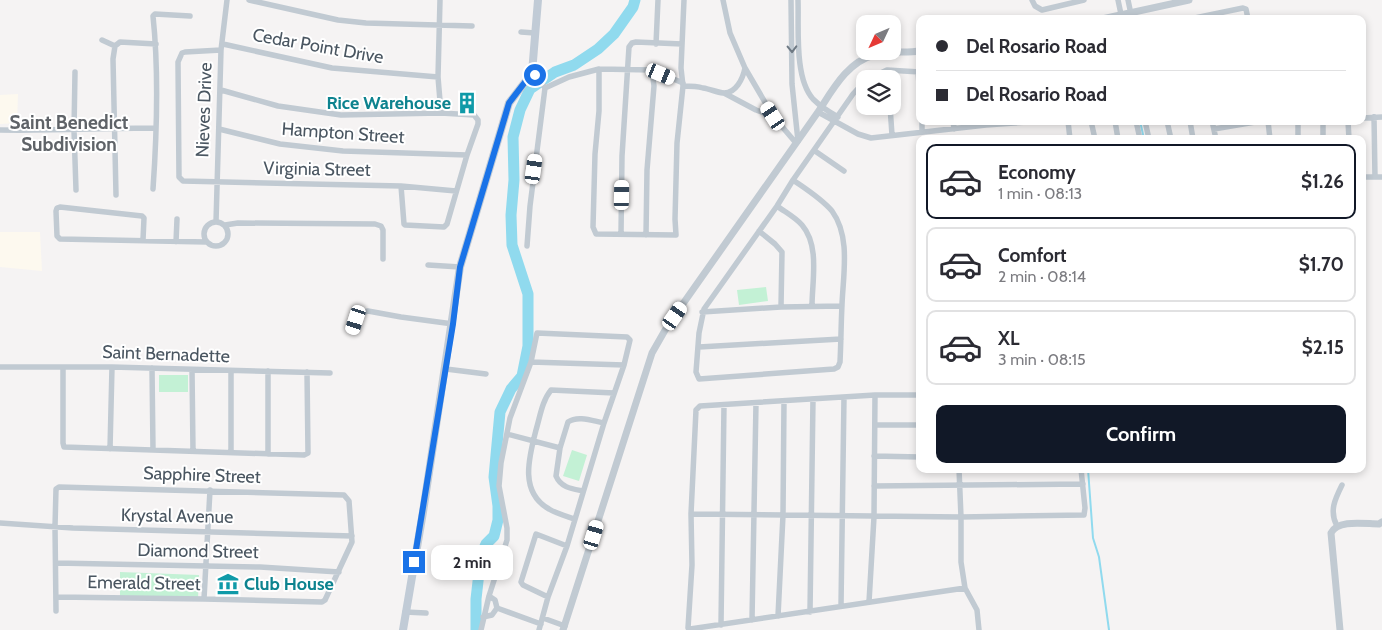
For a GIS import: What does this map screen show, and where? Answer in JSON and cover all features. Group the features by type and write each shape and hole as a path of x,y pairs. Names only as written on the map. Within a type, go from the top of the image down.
{"main road":[{"path":"403,630 424,512 460,267 509,103 535,75 535,33 538,0"}],"street":[{"name":"Nieves Drive","path":"216,222 222,47 227,0"},
{"path":"249,0 338,20 366,23 472,26"},
{"path":"440,0 438,77 441,112"},
{"path":"656,44 658,0"},
{"path":"599,68 599,111 595,154 593,231 599,235 676,235 677,143 683,84 684,0"},
{"path":"724,0 730,33 745,68 773,116 797,142"},
{"path":"790,0 792,84 797,142"},
{"path":"798,0 800,71 804,84 820,109 863,136 871,138 975,125"},
{"path":"1032,0 1035,6 1042,10 1084,0"},
{"path":"1118,0 1122,15"},
{"path":"1128,0 1132,15 1189,0"},
{"path":"1213,15 1245,8 1247,15"},
{"path":"153,189 156,147 156,44 153,16 155,14 190,16"},
{"path":"521,32 535,33"},
{"path":"102,40 115,46"},
{"path":"116,196 113,59 115,46 120,42 156,44"},
{"path":"621,234 622,156 626,120 628,48 632,43 682,44"},
{"name":"Cedar Point Drive","path":"179,177 178,62 182,53 222,47 332,68 438,77"},
{"path":"497,608 542,626 564,628 652,353 668,325 839,80 859,62 874,55 916,52"},
{"path":"545,87 599,68 652,70 683,84 724,93 756,110 773,116"},
{"path":"724,93 737,87 745,68"},
{"path":"646,235 647,170 654,86 652,70"},
{"path":"901,71 916,72"},
{"path":"75,72 76,190"},
{"path":"527,246 530,206 545,87 535,75"},
{"path":"221,90 278,106 341,116 441,112 474,115 476,117 478,124 467,154 447,224 444,227 405,225 401,186"},
{"path":"793,180 813,194 832,212 839,226 845,258 840,362 838,367 834,369 699,379 696,372 702,312 793,180 815,151 856,91"},
{"path":"891,115 892,135"},
{"path":"1366,177 1379,177 1374,117"},
{"path":"1366,118 1382,117"},
{"path":"922,125 922,132"},
{"path":"954,125 954,129"},
{"path":"1213,125 1215,135"},
{"path":"1214,129 1238,125"},
{"path":"0,130 155,128"},
{"name":"Hampton Street","path":"219,129 280,144 343,151 467,154"},
{"path":"815,151 844,171"},
{"name":"Virginia Street","path":"179,177 186,182 401,186 456,192"},
{"path":"776,206 795,218 803,226 812,244 812,306"},
{"path":"143,240 144,217 142,216 57,208 57,236 60,239 206,242 212,246 221,246 228,237 225,225"},
{"path":"176,242 177,219"},
{"path":"206,242 204,230 208,224 216,222 225,225 238,223 375,224 381,226 383,230 383,259"},
{"path":"759,231 782,252 781,307"},
{"path":"428,265 460,267"},
{"path":"702,312 781,307 842,306"},
{"path":"352,330 361,313 368,311 453,324"},
{"path":"481,630 489,596 507,540 507,528 499,486 510,418 530,362 537,333 627,337 630,340 624,365 604,422 567,546 548,597 542,626"},
{"path":"699,347 841,339"},
{"path":"530,362 624,365"},
{"name":"Saint Bernadette","path":"0,367 112,367 330,373"},
{"path":"63,367 64,447 304,455 308,453 307,372"},
{"path":"110,449 112,367"},
{"path":"152,368 153,450"},
{"path":"446,369 486,374"},
{"path":"192,370 193,451"},
{"path":"231,452 232,370"},
{"path":"268,371 268,454"},
{"path":"574,519 550,510 540,502 532,492 528,478 534,440 546,396 551,390 614,393"},
{"path":"869,602 874,516 875,395"},
{"path":"916,395 875,395 700,406 696,410 688,628 721,625 965,588"},
{"path":"841,606 844,397"},
{"path":"810,612 813,399"},
{"path":"778,616 783,515 784,401"},
{"path":"752,620 756,403"},
{"path":"721,625 724,405"},
{"path":"583,491 564,486 557,480 560,448 568,422 571,420 580,418 604,422"},
{"path":"875,425 916,425"},
{"path":"507,434 560,448"},
{"path":"874,456 916,456"},
{"path":"959,473 960,562 965,588 977,610 979,630"},
{"path":"691,514 961,517 1084,515 1082,473"},
{"path":"874,486 960,487 1083,484"},
{"path":"1337,526 1332,514 1334,500 1342,485"},
{"name":"Sapphire Street","path":"55,528 56,489 59,487 210,490 344,495 348,501 352,536"},
{"path":"204,599 210,490"},
{"path":"1340,630 1331,533 1334,527 1337,526 1379,524 1382,522"},
{"name":"Krystal Avenue","path":"0,524 55,528 352,536"},
{"path":"55,528 56,611"},
{"path":"548,597 523,586 521,582 536,534 567,546"},
{"path":"339,572 350,548 352,536"},
{"name":"Diamond Street","path":"56,563 260,567 339,572"},
{"name":"Emerald Street","path":"57,597 320,603 325,600 339,572"},
{"path":"483,617 492,615 497,608 495,600 489,596"},
{"path":"406,612 426,613"}],"shaded area":[{"path":"18,94 17,123 0,124 0,95"},
{"path":"0,232 40,232 42,271 0,267"}],"green space":[{"path":"766,287 768,301 739,305 737,290"},
{"path":"159,375 188,375 188,392 159,392"},
{"path":"572,450 587,455 579,481 563,476"},
{"path":"120,572 199,575 198,599 120,596"}],"waterway":[{"path":"476,630 476,599 481,555 486,544 494,536 498,520 494,477 500,412 511,389 522,376 528,346 528,294 512,245 513,137 520,110 530,89 555,72 574,65 598,49 614,34 633,7 635,0"},
{"path":"1141,125 1143,135"},
{"path":"1088,473 1093,538 1099,557 1109,630"}],"place":[{"name":"Rice Warehouse","path":"467,103"},
{"name":"Club House","path":"228,584"}],"district":[{"name":"Saint Benedict Subdivision","path":"69,133"}],"route":[{"path":"414,562 424,512 460,267 509,103 532,73 535,75"}]}
